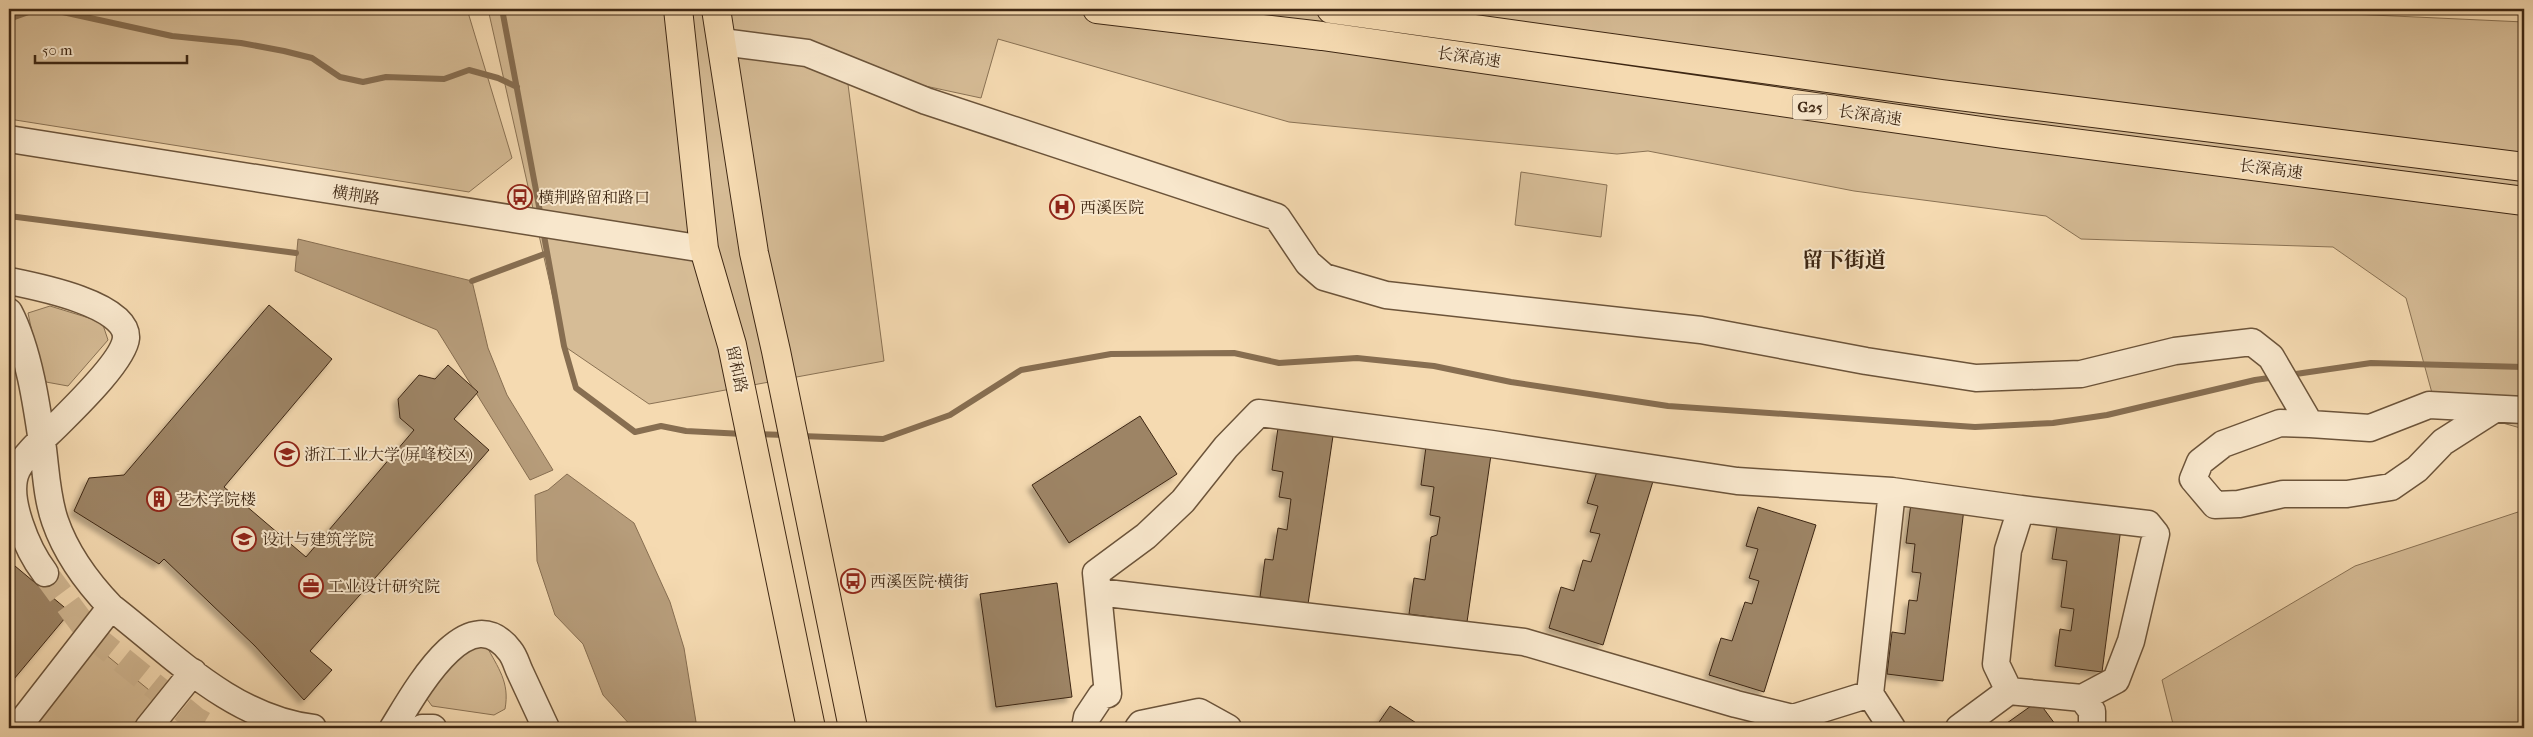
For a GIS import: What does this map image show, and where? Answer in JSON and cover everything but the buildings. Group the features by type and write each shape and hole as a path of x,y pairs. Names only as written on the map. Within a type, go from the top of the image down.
{"main road":[{"name":"留和路","path":"678,9 704,249 732,345 811,728"},
{"path":"716,9 754,253 776,352 852,728"},
{"name":"长深高速","path":"1097,9 1322,36 2003,134 2524,201"},
{"name":"长深高速","path":"1331,9 1942,94 2524,167"}],"street":[{"path":"722,42 807,53 926,101 1277,217 1308,263 1324,277 1386,295 1701,330 1976,378 2081,374 2175,351 2252,342 2271,358 2305,415"},
{"name":"横荆路","path":"9,139 704,249"},
{"path":"9,281 67,296 96,306 116,319 124,329 126,339 119,355 103,377 17,470 14,485 16,508 21,527 28,545 45,574"},
{"path":"9,312 23,352 42,441 55,521 77,565 111,607 238,705 279,721 313,728"},
{"path":"2493,410 2443,442 2417,469 2391,487 2347,494 2283,494 2238,504 2215,505 2193,479 2200,462 2223,444 2305,415 2370,428 2430,405 2493,410 2524,410"},
{"path":"1085,728 1087,717 1101,696 1108,694 1096,572 1146,536 1183,501 1226,447 1259,413 1502,445 1737,481 1892,491 2148,524 2156,534 2131,642 2116,680 2082,698 2009,691 1959,728"},
{"path":"1892,491 1870,694 1892,728"},
{"path":"2009,691 1996,664 2008,550 2021,509"},
{"path":"1098,592 1524,642 1736,704 1793,718 1870,694"},
{"path":"16,728 111,607"},
{"path":"393,728 420,684 454,644 475,633 490,634 510,651 546,728"},
{"path":"148,728 194,672"},
{"path":"2082,698 2092,712 2092,728"},
{"path":"1138,728 1141,724 1199,712 1228,728"},
{"path":"422,728 434,728"}],"shaded area":[{"path":"9,9 467,9 512,158 469,192 9,119"},
{"path":"488,9 2242,9 2524,22 2524,429 2435,404 2406,298 2333,247 2081,239 2046,216 1854,191 1648,151 1617,154 1289,122 998,39 981,98 846,69 884,361 649,404 564,346"},
{"path":"1521,172 1607,185 1601,237 1515,225"},
{"path":"298,239 472,281 488,348 507,395 553,470 530,480 437,330 295,271"},
{"path":"50,306 102,322 108,340 68,386 46,382 35,346 28,313"},
{"path":"567,474 634,523 670,602 684,648 697,728 633,728 603,695 583,644 555,615 537,561 535,495 548,490"},
{"path":"2524,510 2524,728 2174,728 2162,680 2355,566"},
{"path":"94,645 160,699 136,728 28,728"},
{"path":"486,645 502,676 506,691 505,709 494,715 432,706 424,695 455,646"}],"waterway":[{"path":"9,19 37,9"},
{"path":"49,9 172,36 241,43 284,51 312,58 340,77 363,82 386,77 444,79 469,70 498,78 517,87"},
{"path":"502,9 541,217"},
{"path":"9,216 296,253"},
{"path":"543,230 564,346 576,388 635,432 661,426 686,431 743,434"},
{"path":"472,281 547,253"},
{"path":"801,436 883,439 950,415 1021,370 1111,354 1234,353 1279,363 1357,358 1434,366 1511,382 1668,406 1975,427 2053,423 2107,415 2255,380 2276,377"},
{"path":"2289,375 2371,363 2524,367"},
{"path":"756,434 786,435"}],"tunnel":[{"path":"45,573 90,634 196,720 210,728"}],"place":[{"name":"横荆路留和路口","path":"520,197"},
{"name":"西溪医院","path":"1062,207"},
{"name":"浙江工业大学(屏峰校区)","path":"287,454"},
{"name":"艺术学院楼","path":"159,499"},
{"name":"设计与建筑学院","path":"244,539"},
{"name":"西溪医院·横街","path":"853,581"},
{"name":"工业设计研究院","path":"311,586"}],"district":[{"name":"留下街道","path":"1844,260"}]}
